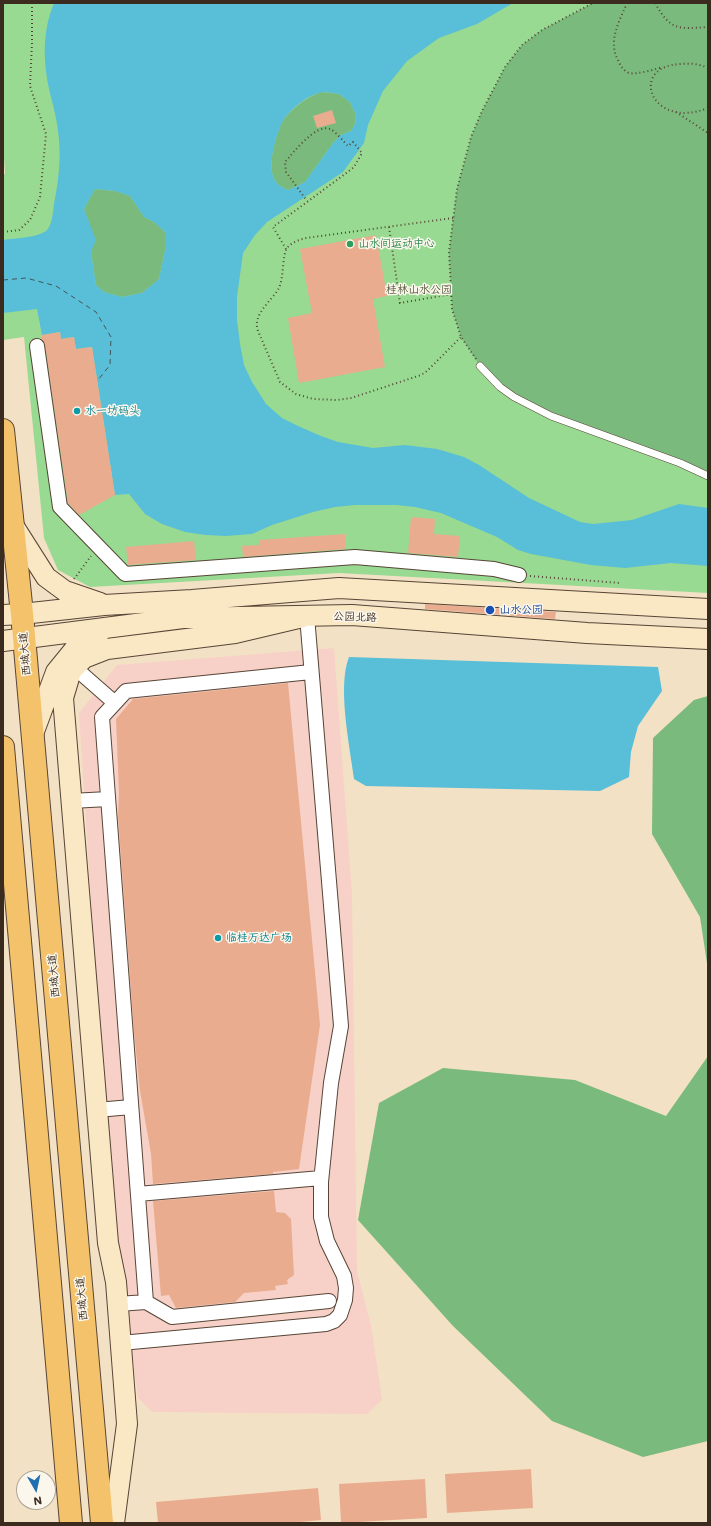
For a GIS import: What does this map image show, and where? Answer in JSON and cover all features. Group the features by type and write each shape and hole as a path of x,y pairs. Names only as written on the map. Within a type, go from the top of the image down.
{"highway":[{"name":"西城大道","path":"3,430 13,526 12,615 14,640 32,734 102,1523"},
{"path":"3,747 71,1523"}],"main road":[{"path":"13,526 46,577 65,591 104,605"},
{"path":"12,615 104,605 192,600 339,588 708,609"},
{"name":"公园北路","path":"14,640 183,618 352,615 579,632 708,639"},
{"path":"114,1523 127,1424 116,1282 108,1243 63,698 70,671 84,658 107,649 235,633 307,616"},
{"path":"32,734 56,672 78,645 106,628"}],"street":[{"path":"37,346 60,507 125,574 355,557 494,569 519,575"},
{"path":"120,1343 324,1325 334,1321 340,1315 343,1308 346,1285 343,1272 327,1241 322,1225 321,1178 331,1083 341,1026 307,616"},
{"path":"74,667 115,703"},
{"path":"146,1302 102,717 126,691 312,672"},
{"path":"71,801 108,799"},
{"path":"97,1110 131,1108"},
{"path":"138,1194 321,1178"},
{"path":"118,1304 146,1302 172,1316 329,1301"}],"lane":[{"path":"480,366 500,387 514,397 551,416 680,463 708,476"}],"path":[{"path":"3,232 19,230 30,220 40,197 46,134 30,86 32,3"},
{"path":"480,366 461,337 452,309 449,252 459,183 471,137 505,67 522,45 542,30 593,3"},
{"path":"627,3 616,29 613,46 615,56 624,70 631,73 676,64 691,63 708,68"},
{"path":"655,3 662,15 676,27 683,29 708,27"},
{"path":"666,66 654,77 651,84 651,93 654,99 661,106 675,111 688,113 708,108"},
{"path":"675,111 708,133"},
{"path":"286,250 273,227 354,167 362,153 353,142 348,146 331,129 324,128 308,137 284,162 286,172 307,201"},
{"path":"453,218 306,238 293,243 286,250 280,286 259,314 256,325 280,382 296,394 312,399 337,400 351,398 414,378 428,371 461,337"},
{"path":"389,226 400,302 452,294"},
{"path":"65,591 98,546"},
{"path":"519,575 620,583"}],"shaded area":[{"name":"临桂万达广场","path":"334,648 352,894 357,1271 371,1326 382,1400 367,1414 152,1412 138,1398 109,1179 79,713 117,665"}],"green space":[{"name":"桂林山水公园","path":"3,3 708,3 708,593 339,573 90,587 58,570 44,538 24,337 3,340 3,174 5,174 3,139"},
{"path":"593,3 708,3 708,476 578,426 514,397 480,366 461,337 452,309 449,252 457,189 471,137 482,111 505,67 522,45 542,30"},
{"path":"322,92 339,94 350,102 356,115 355,124 351,131 341,135 333,143 305,182 289,190 281,187 273,176 272,161 274,146 281,124 292,110 302,102"},
{"path":"95,189 115,191 130,196 144,217 154,222 165,232 165,250 159,279 142,293 122,297 104,292 96,285 91,252 95,240 84,209"},
{"path":"708,696 708,970 700,917 652,834 653,738 694,700"},
{"path":"708,1056 708,1441 643,1457 552,1421 453,1326 358,1220 379,1103 443,1068 575,1080 666,1116"}],"water":[{"path":"54,3 513,3 477,24 439,38 407,61 383,91 368,125 364,143 343,172 267,222 255,235 243,253 237,297 237,320 244,365 252,382 266,404 282,418 298,426 338,442 373,448 405,445 437,449 464,457 479,465 529,498 580,522 593,524 632,520 679,504 708,508 708,566 671,563 625,568 591,565 531,554 518,550 497,537 441,513 415,507 396,505 355,505 335,507 313,512 272,525 252,534 226,536 205,535 185,532 162,524 145,514 129,494 115,495 92,347 76,349 74,337 61,339 60,332 42,335 37,309 3,313 3,240 38,235 47,230 52,218 57,189 60,148 56,116 48,81 45,59 47,25","holes":["325,92 339,94 350,102 356,115 355,124 351,131 341,135 333,143 305,182 289,190 281,187 276,182 272,169 273,154 281,124 297,105 314,95","95,189 115,191 130,196 144,217 154,222 165,232 165,250 159,279 142,293 122,297 104,292 96,285 91,252 96,240 84,209"]},
{"path":"349,657 658,667 662,691 638,726 631,752 629,777 600,791 366,786 354,779 347,734 344,684"}],"building":[{"path":"332,110 336,123 317,128 313,116"},
{"path":"376,235 387,296 373,299 385,367 299,383 288,318 312,313 300,249"},
{"name":"水一坊码头","path":"60,332 61,339 74,337 76,349 92,347 115,495 79,515 68,503 45,345 42,340 42,335"},
{"path":"411,517 435,519 434,534 460,536 458,557 408,553"},
{"path":"345,534 346,549 243,557 242,546 259,545 259,540"},
{"path":"194,541 196,560 128,565 126,547"},
{"path":"425,604 556,612 555,619 425,609"},
{"name":"临桂万达广场","path":"288,683 320,1025 299,1169 273,1172 273,1174 153,1184 151,1154 140,1091 134,1032 118,817 119,793 116,719 133,699"},
{"path":"274,1191 276,1212 285,1213 291,1219 294,1275 287,1280 288,1284 275,1286 276,1290 244,1293 235,1302 176,1308 169,1295 161,1296 153,1201"},
{"path":"531,1469 533,1508 447,1513 445,1474"},
{"path":"425,1479 427,1518 341,1523 339,1484"},
{"path":"318,1488 321,1520 290,1523 158,1523 156,1502"}],"ferry route":[{"path":"3,280 26,278 56,286 96,312 111,337 110,365 98,380"}],"place":[{"name":"山水间运动中心","path":"350,244"},
{"name":"水一坊码头","path":"77,411"},
{"name":"山水公园","path":"490,610"},
{"name":"临桂万达广场","path":"218,938"}]}
